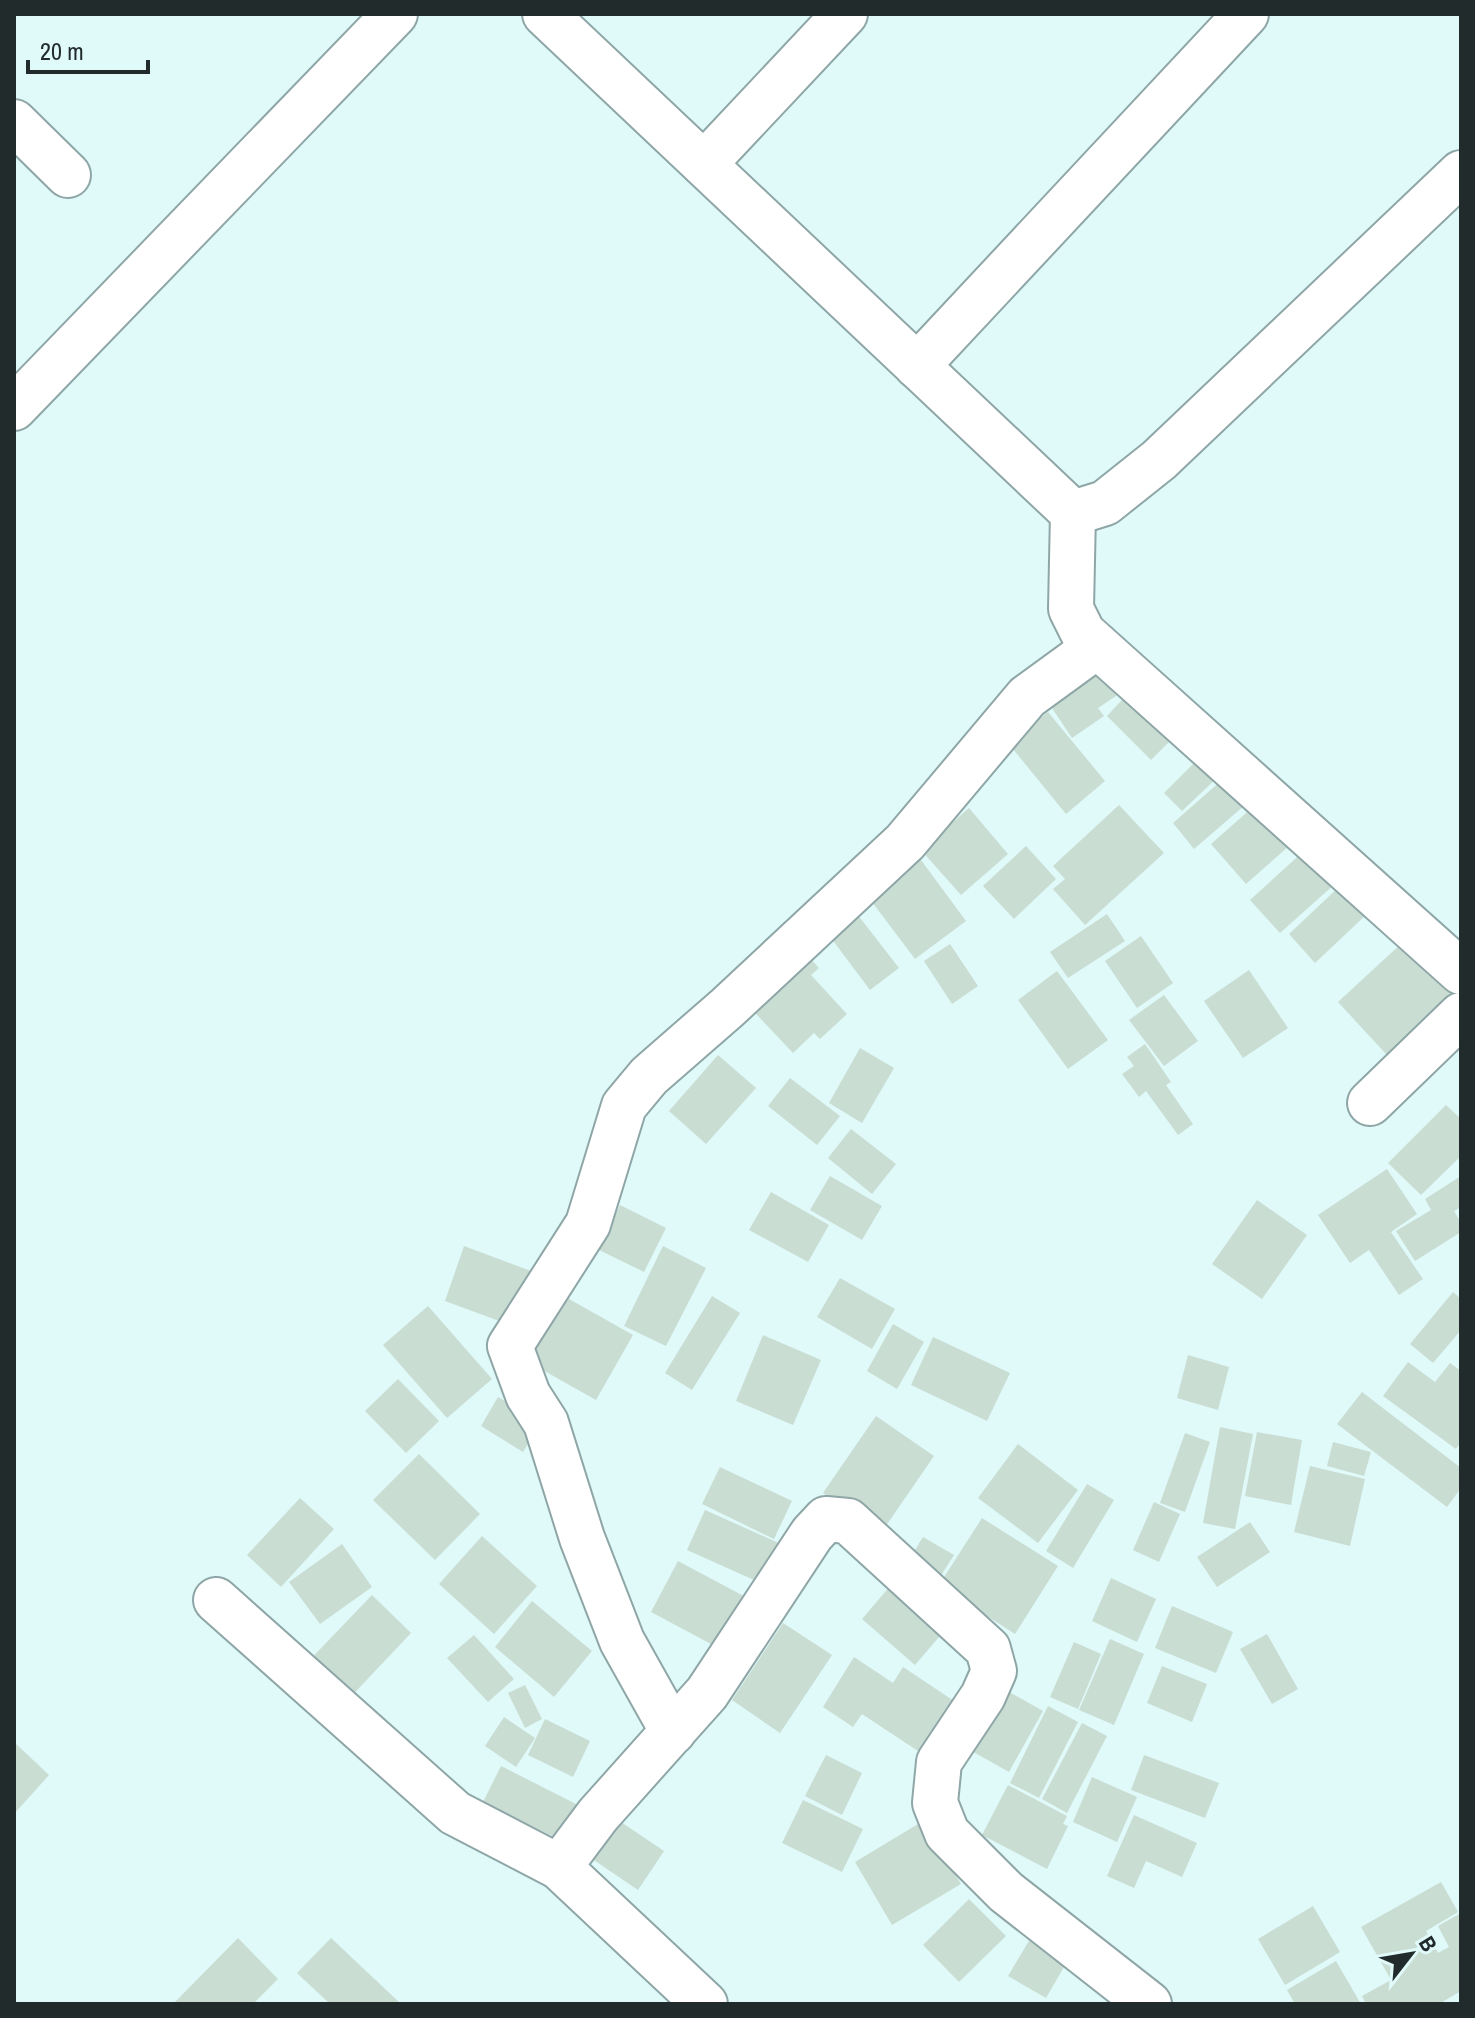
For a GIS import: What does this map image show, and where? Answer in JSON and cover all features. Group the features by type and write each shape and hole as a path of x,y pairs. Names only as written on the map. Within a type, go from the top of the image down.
{"lane":[{"path":"14,408 395,14"},
{"path":"545,14 1073,513 1071,609 1083,633 1461,972"},
{"path":"704,164 845,14"},
{"path":"917,366 1246,14"},
{"path":"14,122 68,175"},
{"path":"1073,513 1105,503 1159,460 1461,173"},
{"path":"673,1732 622,1641 582,1538 546,1423 528,1395 510,1346 588,1224 624,1106 649,1076 727,1008 905,842 1027,697 1097,646"},
{"path":"1370,1103 1461,1015"},
{"path":"559,1867 598,1815 707,1693 812,1534 826,1519 848,1521 988,1649 994,1671 983,1696 939,1762 935,1803 947,1833 1006,1892 1149,2004"},
{"path":"216,1600 455,1813 559,1867 705,2004"}],"building":[{"path":"1104,657 1125,690 1098,708 1104,716 1072,738 1044,696"},
{"path":"1135,686 1180,731 1151,760 1107,716"},
{"path":"1035,712 1040,718 1048,712 1105,781 1066,814 1004,738"},
{"path":"1201,756 1220,775 1182,811 1164,793"},
{"path":"1222,780 1245,805 1194,849 1173,823"},
{"path":"1262,799 1297,839 1246,884 1211,844"},
{"path":"1119,805 1164,853 1085,925 1053,889 1065,879 1053,866"},
{"path":"969,808 1008,854 961,895 921,850"},
{"path":"1026,846 1056,879 1014,919 983,886"},
{"path":"1306,849 1336,883 1280,933 1250,900"},
{"path":"918,856 966,921 915,959 866,894"},
{"path":"1340,886 1367,914 1315,963 1289,934"},
{"path":"850,905 899,968 870,990 822,926"},
{"path":"1107,914 1125,941 1068,978 1050,952"},
{"path":"1141,936 1173,983 1137,1008 1105,961"},
{"path":"1403,942 1453,995 1387,1055 1338,1002"},
{"path":"950,944 978,986 952,1004 924,961"},
{"path":"799,946 819,968 811,975 847,1014 820,1039 814,1033 793,1053 742,999"},
{"path":"1249,970 1288,1028 1243,1058 1204,1001"},
{"path":"1057,971 1108,1040 1068,1069 1018,1000"},
{"path":"1164,995 1198,1041 1164,1066 1129,1020"},
{"path":"1145,1044 1171,1082 1166,1085 1193,1124 1178,1135 1146,1091 1139,1097 1122,1074 1134,1066 1127,1057"},
{"path":"860,1048 894,1068 862,1123 829,1103"},
{"path":"718,1055 756,1088 706,1144 669,1111"},
{"path":"790,1078 840,1116 817,1145 768,1106"},
{"path":"1446,1105 1461,1119 1461,1156 1421,1195 1388,1163"},
{"path":"851,1129 896,1164 872,1194 828,1158"},
{"path":"1387,1169 1417,1214 1391,1232 1423,1279 1399,1295 1369,1250 1350,1263 1318,1215"},
{"path":"830,1176 882,1206 862,1240 810,1210"},
{"path":"1461,1176 1461,1207 1454,1211 1461,1223 1461,1232 1415,1261 1396,1231 1431,1210 1425,1199"},
{"path":"771,1192 829,1225 808,1262 749,1230"},
{"path":"1257,1200 1307,1235 1262,1299 1212,1264"},
{"path":"620,1205 666,1228 644,1272 599,1250"},
{"path":"464,1246 531,1271 510,1325 445,1301"},
{"path":"663,1246 706,1268 666,1346 624,1326"},
{"path":"840,1278 895,1309 872,1349 817,1317"},
{"path":"1453,1292 1461,1299 1461,1330 1433,1363 1410,1344"},
{"path":"562,1295 633,1335 596,1400 525,1360"},
{"path":"712,1296 740,1313 692,1390 665,1373"},
{"path":"428,1306 492,1379 447,1418 383,1345"},
{"path":"893,1324 924,1342 897,1389 867,1371"},
{"path":"763,1335 821,1360 793,1425 736,1401"},
{"path":"933,1337 1010,1373 987,1421 911,1385"},
{"path":"1188,1355 1229,1367 1218,1410 1177,1398"},
{"path":"1408,1362 1435,1382 1450,1363 1461,1371 1461,1442 1456,1449 1383,1396"},
{"path":"398,1379 439,1421 406,1453 365,1411"},
{"path":"1362,1392 1461,1468 1461,1488 1447,1507 1337,1424"},
{"path":"498,1397 541,1422 523,1452 481,1426"},
{"path":"876,1416 934,1456 881,1533 823,1493"},
{"path":"1220,1427 1253,1434 1235,1529 1203,1523"},
{"path":"1257,1432 1302,1440 1291,1505 1245,1496"},
{"path":"1185,1433 1210,1442 1185,1512 1160,1503"},
{"path":"1333,1442 1371,1452 1364,1476 1327,1466"},
{"path":"1018,1444 1078,1490 1038,1543 978,1498"},
{"path":"419,1454 480,1514 435,1560 373,1500"},
{"path":"1310,1466 1365,1479 1350,1546 1294,1532"},
{"path":"720,1467 792,1501 774,1539 702,1504"},
{"path":"1087,1484 1114,1500 1073,1568 1046,1551"},
{"path":"300,1498 334,1529 281,1587 247,1555"},
{"path":"1154,1502 1180,1514 1159,1562 1133,1550"},
{"path":"705,1510 781,1544 763,1584 687,1550"},
{"path":"982,1518 1058,1566 1015,1634 939,1585"},
{"path":"1250,1522 1270,1552 1217,1587 1197,1557"},
{"path":"482,1536 537,1586 494,1634 439,1584"},
{"path":"923,1537 954,1555 935,1585 905,1566"},
{"path":"342,1544 372,1587 320,1624 289,1582"},
{"path":"678,1561 753,1601 726,1652 651,1612"},
{"path":"897,1578 950,1624 915,1665 862,1619"},
{"path":"1111,1578 1156,1599 1137,1642 1092,1621"},
{"path":"372,1595 411,1633 343,1705 303,1667"},
{"path":"532,1601 592,1651 554,1697 495,1647"},
{"path":"1172,1606 1233,1632 1216,1673 1155,1648"},
{"path":"783,1623 832,1655 780,1733 732,1700"},
{"path":"1267,1634 1298,1689 1272,1704 1240,1649"},
{"path":"474,1635 514,1679 488,1702 447,1658"},
{"path":"1110,1639 1144,1654 1114,1725 1079,1710"},
{"path":"1074,1642 1101,1654 1078,1709 1050,1697"},
{"path":"854,1657 893,1683 903,1667 957,1703 924,1755 862,1714 853,1727 823,1707"},
{"path":"1162,1666 1207,1684 1192,1722 1147,1703"},
{"path":"995,1684 1043,1711 1009,1772 961,1745"},
{"path":"525,1685 542,1719 525,1728 508,1693"},
{"path":"1048,1706 1078,1722 1039,1798 1010,1783"},
{"path":"504,1717 535,1738 516,1767 485,1746"},
{"path":"545,1719 590,1741 573,1777 528,1755"},
{"path":"1082,1723 1107,1736 1067,1813 1042,1799"},
{"path":"14,1742 49,1775 14,1814"},
{"path":"826,1755 862,1773 842,1815 805,1796"},
{"path":"1144,1755 1219,1783 1205,1818 1131,1790"},
{"path":"501,1766 578,1805 560,1840 483,1802"},
{"path":"1092,1777 1137,1797 1117,1842 1073,1822"},
{"path":"1008,1785 1067,1816 1063,1824 1068,1826 1047,1869 982,1835"},
{"path":"803,1800 863,1829 842,1872 782,1843"},
{"path":"1134,1815 1197,1843 1182,1877 1146,1861 1134,1888 1107,1876"},
{"path":"612,1816 664,1851 638,1890 585,1854"},
{"path":"923,1821 961,1884 892,1925 855,1862"},
{"path":"1441,1882 1458,1912 1426,1931 1438,1953 1449,1947 1438,1926 1461,1913 1461,1991 1439,2004 1366,2004 1362,1996 1391,1980 1361,1927"},
{"path":"969,1899 1006,1936 959,1982 923,1945"},
{"path":"1313,1906 1340,1952 1285,1985 1258,1939"},
{"path":"1033,1934 1071,1955 1046,1998 1008,1976"},
{"path":"238,1938 278,1979 253,2004 173,2004"},
{"path":"331,1938 401,2004 330,2004 297,1973"},
{"path":"1336,1961 1361,2004 1295,2004 1287,1990"}]}
